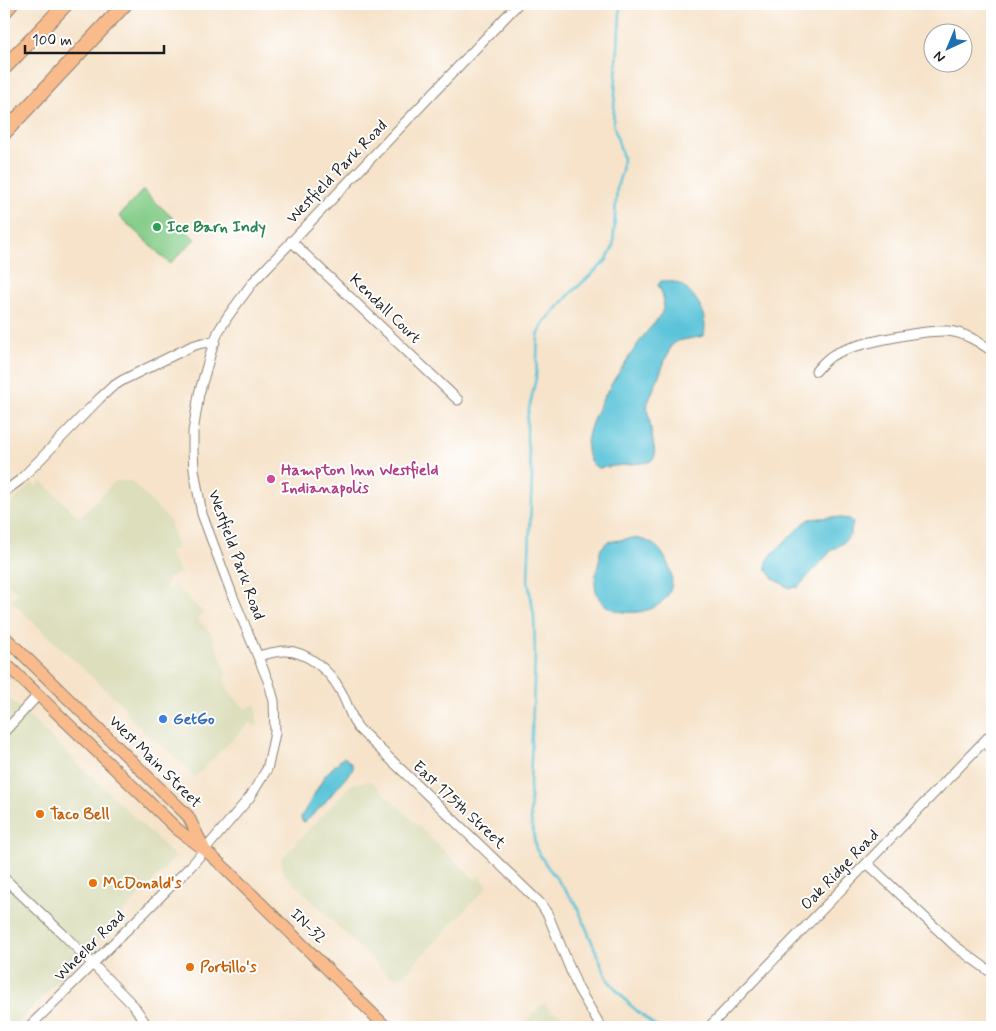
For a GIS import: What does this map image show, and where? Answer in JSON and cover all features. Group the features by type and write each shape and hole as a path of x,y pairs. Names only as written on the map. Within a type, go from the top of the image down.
{"highway":[{"path":"4,12 11,4"},
{"path":"4,68 66,4"},
{"path":"4,133 125,4"}],"main road":[{"name":"West Main Street","path":"4,636 188,816 205,850"},
{"name":"West Main Street","path":"4,662 177,829 205,850"},
{"name":"IN-32","path":"205,850 386,1027"}],"street":[{"name":"Westfield Park Road","path":"205,850 250,797 263,776 269,761 275,733 276,714 269,683 233,597 202,514 194,470 193,432 196,412 214,342 228,316 252,282 518,4"},
{"name":"Kendall Court","path":"291,241 458,400"},
{"path":"816,371 830,356 857,345 919,334 947,331 960,334 981,342 992,351"},
{"path":"4,492 20,480 99,399 123,380 192,346 214,342"},
{"name":"East 175th Street","path":"258,656 285,651 296,652 321,667 340,690 358,728 541,904 548,915 578,988 601,1027"},
{"path":"4,732 38,695"},
{"name":"Oak Ridge Road","path":"709,1027 992,733"},
{"path":"984,742 992,750"},
{"name":"Wheeler Road","path":"29,1027 36,1024 205,850"},
{"path":"867,863 955,946 992,973"},
{"path":"4,878 134,1006 148,1027"}],"shaded area":[{"path":"42,481 79,518 115,481 131,481 170,521 178,549 172,550 170,554 181,573 168,578 166,587 169,590 174,584 203,612 197,618 212,635 227,674 225,682 231,694 245,709 256,704 258,727 249,723 195,777 165,747 155,742 126,714 124,707 11,601 18,594 4,579 4,511 32,483 36,487"},
{"path":"4,693 176,857 14,1027 4,1027"},
{"path":"371,781 475,880 479,876 488,886 401,978 389,976 284,874 281,859 352,784"},
{"path":"544,1003 551,1011 560,1014 574,1027 520,1027"}],"green space":[{"name":"Ice Barn Indy","path":"143,190 195,239 170,264 119,216"}],"water":[{"path":"661,281 679,284 687,289 697,301 703,314 704,336 677,341 671,346 647,405 655,454 654,458 649,462 598,468 589,457 587,442 592,424 600,404 612,384 642,338 661,314 663,299 658,285"},
{"path":"832,517 850,519 853,522 850,535 843,543 832,550 798,587 789,588 773,578 766,568 767,561 773,553 810,519"},
{"path":"633,538 653,544 663,555 672,578 669,593 660,603 648,610 618,611 606,606 596,590 595,578 600,550 607,542"},
{"path":"344,757 352,764 353,769 321,807 305,822 302,821 301,817 326,774"}],"waterway":[{"path":"619,4 620,15 613,123 623,158 622,171 617,187 613,247 606,261 572,292 543,324 538,336 536,378 527,418 527,441 532,476 528,581 534,615 535,656 530,785 531,820 536,849 576,904 608,980 629,1004 656,1027"}],"place":[{"name":"Ice Barn Indy","path":"157,227"},
{"name":"Hampton Inn Westfield Indianapolis","path":"271,479"},
{"name":"GetGo","path":"163,719"},
{"name":"Taco Bell","path":"40,814"},
{"name":"McDonald's","path":"93,883"},
{"name":"Portillo's","path":"190,967"}]}
